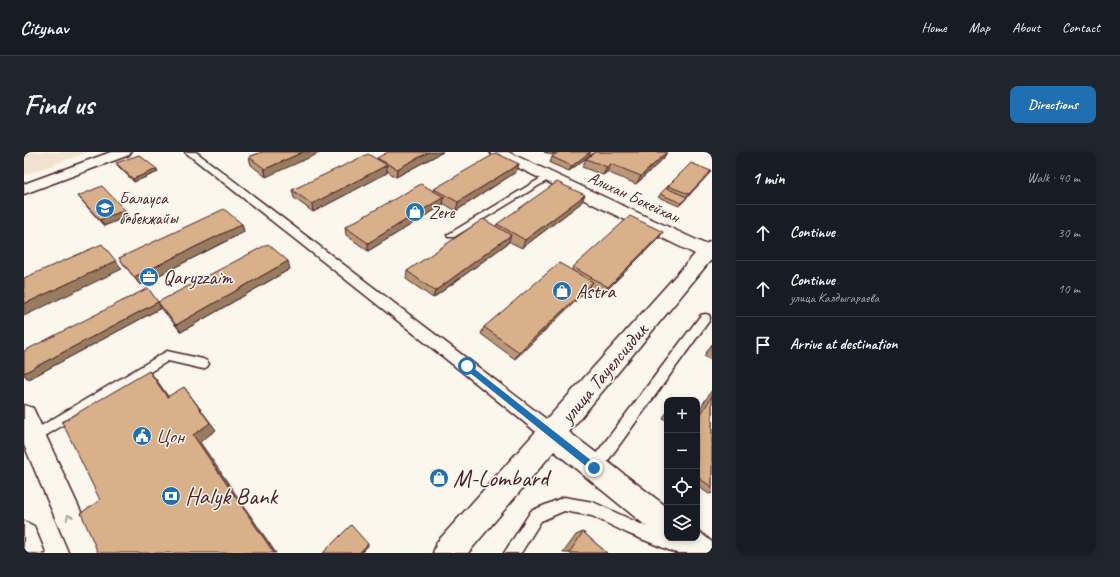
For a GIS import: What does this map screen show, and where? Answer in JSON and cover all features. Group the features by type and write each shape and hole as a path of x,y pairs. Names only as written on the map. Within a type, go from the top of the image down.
{"street":[{"path":"24,189 124,152"},
{"path":"190,152 467,366 664,523"},
{"name":"Алихан Бокейхан","path":"497,152 710,251"},
{"name":"улица Тауелсиздик","path":"448,553 710,251"},
{"path":"27,432 85,553"},
{"path":"24,536 30,553"},
{"path":"687,541 702,553"}],"lane":[{"path":"451,235 549,177"},
{"path":"594,468 705,318"},
{"path":"27,432 167,356 203,364"},
{"path":"512,553 536,516 564,504 593,509 632,528 694,553"}],"shaded area":[{"path":"24,152 89,152 24,175"}],"building":[{"path":"262,152 303,152 265,169 249,157"},
{"path":"388,152 429,152 397,169 377,158"},
{"path":"559,152 590,152 572,166 552,157"},
{"path":"595,152 667,152 641,176 611,164 607,167 586,159"},
{"path":"496,153 519,164 458,202 434,189"},
{"path":"368,154 387,165 312,204 292,190"},
{"path":"139,155 157,169 133,179 116,163"},
{"path":"691,163 711,171 689,194 668,186"},
{"path":"557,182 585,195 525,240 497,224"},
{"path":"421,184 444,197 368,243 345,227"},
{"name":"Балауса бөбекжайы","path":"102,186 125,210 100,220 78,196"},
{"path":"666,188 687,197 681,203 660,194"},
{"path":"224,209 242,224 134,277 119,258"},
{"path":"630,216 663,232 608,287 573,267"},
{"path":"483,219 511,235 435,291 407,271"},
{"path":"102,244 116,261 24,304 24,278"},
{"path":"268,244 288,261 176,325 158,302"},
{"path":"559,263 593,282 519,352 484,327"},
{"path":"148,288 158,302 24,373 24,351"},
{"path":"149,371 167,397 184,387 210,423 193,435 274,553 98,553 81,513 100,500 62,422"},
{"path":"712,396 712,487 700,479 700,415"},
{"path":"351,525 368,544 359,553 323,553"},
{"path":"583,532 607,553 569,553"}],"place":[{"name":"Балауса бөбекжайы","path":"105,208"},
{"name":"Zere","path":"415,212"},
{"name":"Qaryzzaim","path":"149,277"},
{"name":"Astra","path":"562,291"},
{"name":"Цон","path":"142,436"},
{"name":"M-Lombard","path":"439,478"},
{"name":"Halyk Bank","path":"171,496"}],"route":[{"path":"467,366 594,468"}]}
